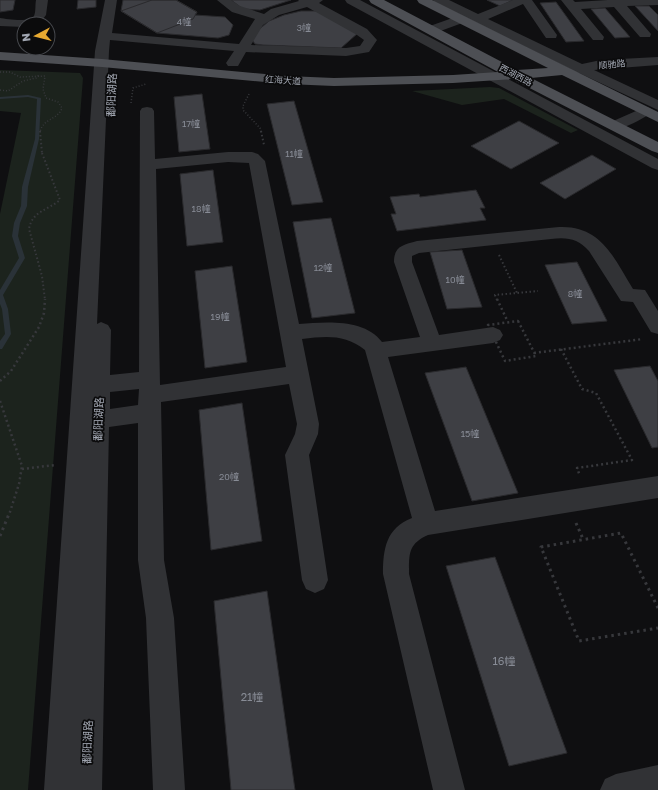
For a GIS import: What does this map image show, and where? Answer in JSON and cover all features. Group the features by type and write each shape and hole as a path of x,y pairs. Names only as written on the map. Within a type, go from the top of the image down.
{"main road":[{"name":"西湖西路","path":"375,0 431,30 495,71 515,75 616,125 658,148"},
{"path":"423,0 545,60 573,70 654,112"},
{"path":"0,46 16,47"},
{"name":"红海大道","path":"56,49 327,70 380,70 473,66"},
{"name":"红海大道","path":"0,56 105,53 287,80 334,82 388,82 495,71 545,60"},
{"path":"515,75 573,70"}],"street":[{"path":"0,22 25,23 36,20 39,18 42,0"},
{"name":"鄱阳湖路","path":"86,790 89,421 105,53 111,0"},
{"path":"223,0 236,9 264,18"},
{"path":"350,0 473,66 495,71 658,165"},
{"path":"439,0 477,18 573,70"},
{"path":"477,18 524,0 551,35"},
{"path":"105,53 242,48 346,52 364,49 371,40 362,32 309,1 275,12 264,18 258,23 242,48 233,63"},
{"path":"570,3 658,1"},
{"path":"616,2 645,34"},
{"path":"490,3 520,16"},
{"path":"570,3 598,37"},
{"path":"431,30 461,19"},
{"name":"顺驰路","path":"573,70 601,64 658,61"},
{"path":"147,111 151,560 160,618 169,790"},
{"path":"616,125 654,112"},
{"path":"148,165 228,157 252,157 257,161 308,424 307,436 299,446 297,455 315,580"},
{"path":"432,343 403,262 403,254 408,250 417,247 567,232 585,237 594,243 628,296 638,296 654,332"},
{"path":"376,351 432,343 500,329"},
{"path":"290,332 344,330 365,338 374,346 426,524"},
{"path":"89,421 150,396 298,374"},
{"path":"91,387 150,396"},
{"name":"鄱阳湖路","path":"60,790 79,462 89,421"},
{"path":"449,790 396,574 396,560 399,545 406,533 426,524 658,488"},
{"path":"616,790 658,781"}],"path":[{"path":"0,72 10,72 20,77 45,76 43,89 46,98 58,102 62,108 59,115 44,122 40,132 42,153 60,200 34,215 30,222 29,229 46,294 46,308 41,326 6,377 0,381"},
{"path":"0,90 8,91 22,80 36,78 41,72"},
{"path":"147,111 131,113 132,91 133,88 141,84 150,84"},
{"path":"242,93 249,94 243,106 243,110 252,119 254,124 260,128 264,144 261,152 252,157"},
{"path":"492,239 517,292"},
{"path":"500,329 495,295 538,291"},
{"path":"534,353 654,332"},
{"path":"561,349 582,389 596,393 632,460 577,468 591,498"},
{"path":"0,401 22,469 12,508 0,536"},
{"path":"22,469 79,462"},
{"path":"658,608 621,533 541,546 579,641 658,628"}],"shaded area":[{"path":"0,70 80,73 83,78 28,790 0,790 0,214 21,113 0,111"},
{"path":"490,87 499,88 578,130 571,133 504,99 462,105 412,91"}],"building":[{"path":"0,0 15,0 13,10 0,12"},
{"path":"78,0 96,0 96,7 77,9"},
{"path":"123,0 176,0 197,12 195,15 225,17 233,25 229,35 218,38 157,33 121,11"},
{"path":"152,0 176,0 197,12 193,19 157,33 121,11"},
{"path":"231,0 291,0 260,10 243,9"},
{"path":"487,0 513,0 500,6"},
{"path":"556,2 584,41 566,42 540,3"},
{"path":"635,6 649,6 658,15 658,31"},
{"path":"605,8 630,37 615,38 591,9"},
{"path":"301,11 317,11 358,33 341,48 263,45 255,44 250,37 269,21 284,15"},
{"path":"202,94 210,149 179,152 174,97"},
{"path":"294,101 323,202 292,205 267,104"},
{"path":"519,121 559,143 511,169 471,146"},
{"path":"592,155 616,169 565,199 540,183"},
{"path":"213,170 223,242 187,246 180,174"},
{"path":"476,190 485,208 480,208 486,220 397,231 391,214 396,214 390,197 419,194 420,197"},
{"path":"331,218 355,313 312,318 293,222"},
{"path":"462,250 482,307 447,309 430,252"},
{"path":"577,262 607,321 572,324 545,265"},
{"path":"232,266 247,362 205,368 195,271"},
{"path":"650,366 658,381 658,447 652,448 614,370"},
{"path":"466,367 518,493 472,501 425,373"},
{"path":"242,403 262,541 211,550 199,410"},
{"path":"495,557 567,753 509,766 446,566"},
{"path":"267,591 295,790 231,790 214,601"}],"waterway":[{"path":"0,98 28,96 39,98 37,139 25,187 24,206 17,223 15,236 22,258 0,295 5,309 8,334 0,347"}]}
